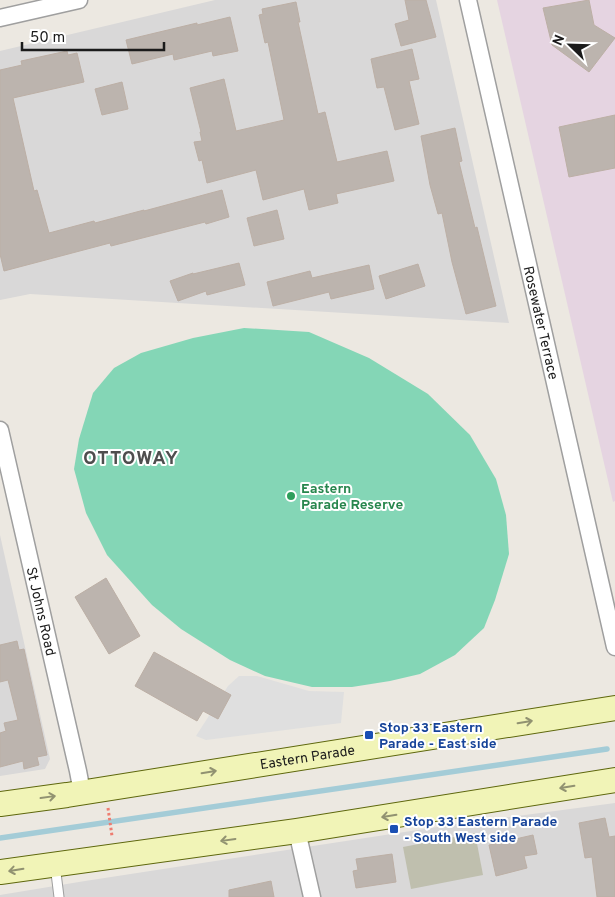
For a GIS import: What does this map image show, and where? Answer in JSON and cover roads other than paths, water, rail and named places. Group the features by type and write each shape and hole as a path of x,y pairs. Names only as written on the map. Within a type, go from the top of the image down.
{"main road":[{"name":"Eastern Parade","path":"0,804 615,708"},
{"path":"0,872 297,830 615,780"}],"street":[{"path":"0,18 78,0"},
{"name":"Rosewater Terrace","path":"468,0 615,647"},
{"name":"St Johns Road","path":"0,430 82,792"},
{"path":"297,830 312,897"}],"lane":[{"path":"55,864 59,897"}],"waterway":[{"path":"0,838 607,749"}],"place":[{"name":"Eastern Parade Reserve","path":"291,496"},
{"name":"Stop 33 Eastern Parade - East side","path":"369,735"},
{"name":"Stop 33 Eastern Parade - South West side","path":"394,829"}],"district":[{"name":"OTTOWAY","path":"131,457"}]}
